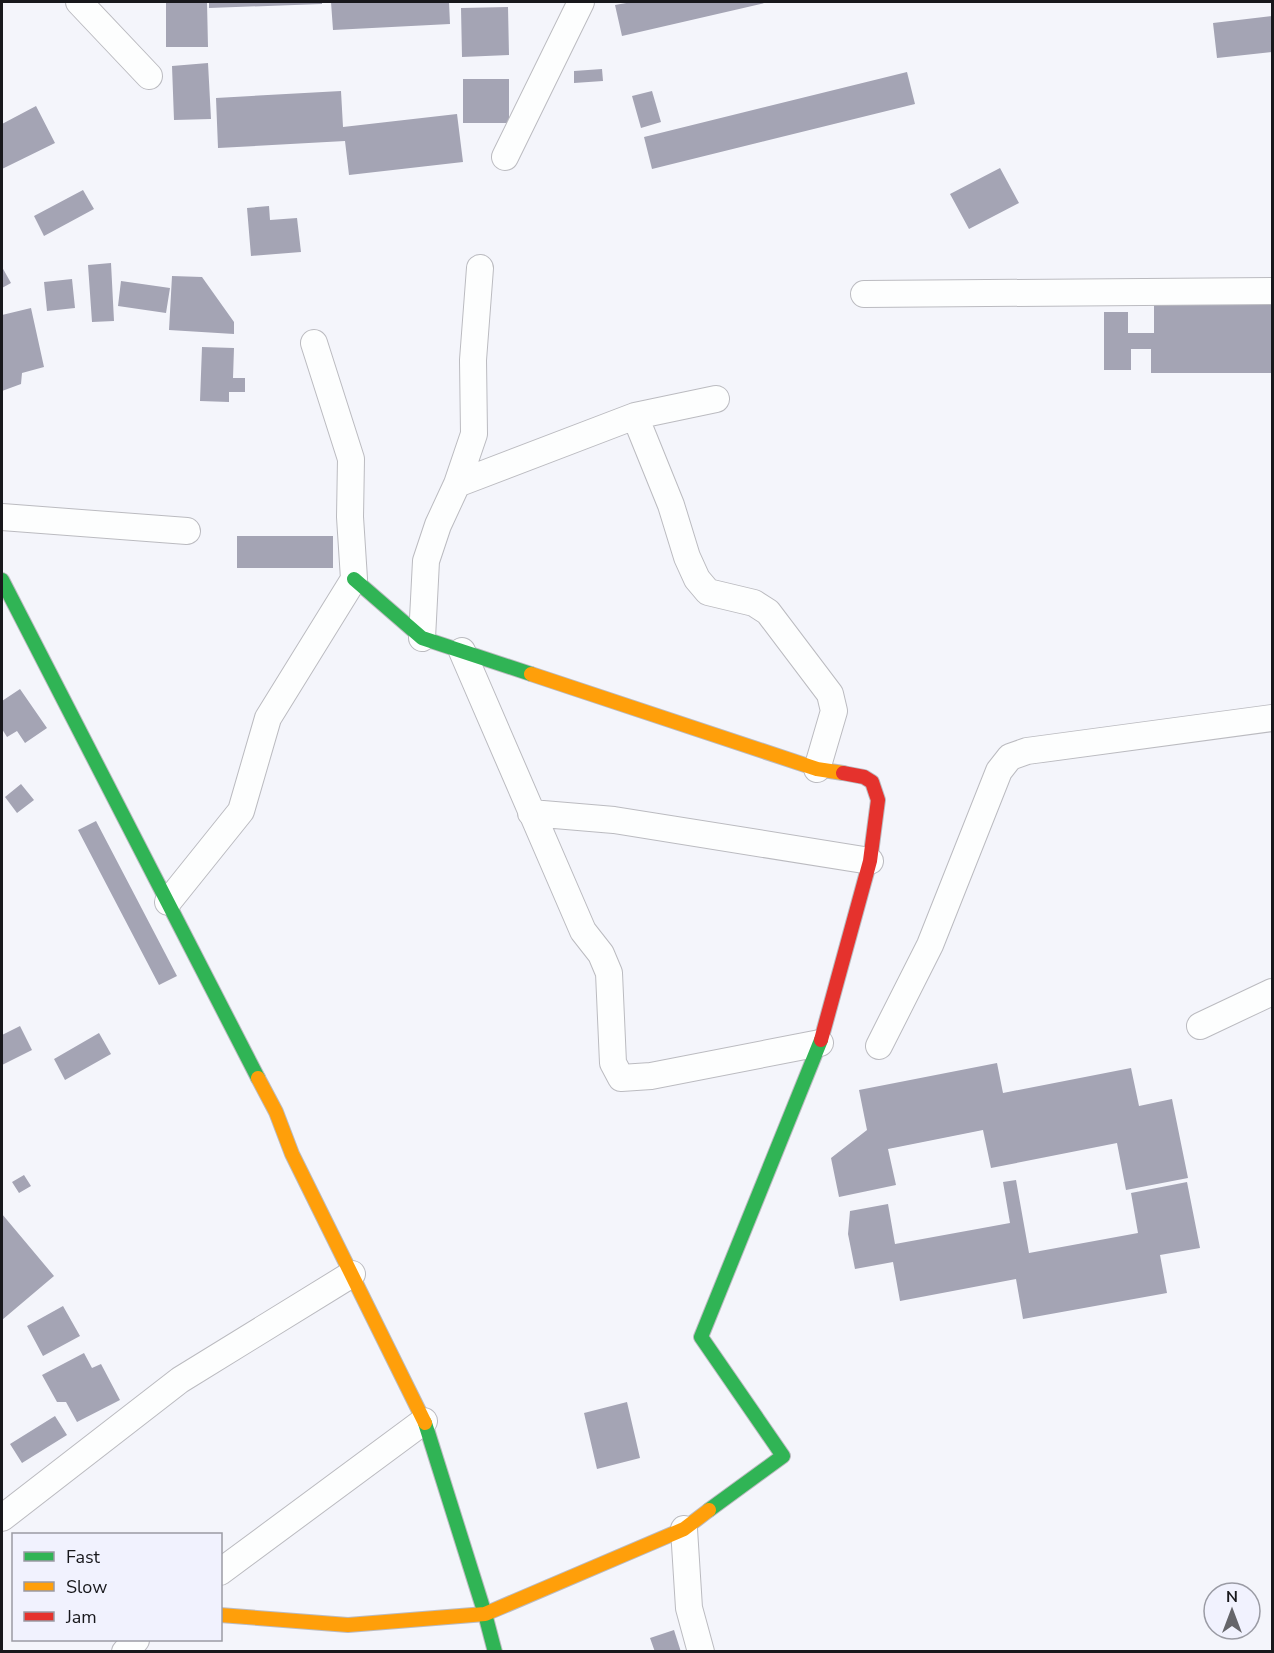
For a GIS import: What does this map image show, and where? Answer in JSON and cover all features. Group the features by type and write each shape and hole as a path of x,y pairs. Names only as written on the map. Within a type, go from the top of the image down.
{"street":[{"path":"79,2 149,76"},
{"path":"506,157 581,2"},
{"path":"422,638 426,561 438,525 458,484 474,434 473,360 480,268"},
{"path":"864,294 1272,291"},
{"path":"168,902 241,811 268,718 354,579 350,517 351,459 314,343"},
{"path":"458,484 635,416 716,399"},
{"path":"635,416 671,505 687,557 697,579 708,592 754,603 768,612 830,694 834,711 817,769"},
{"path":"2,517 187,531"},
{"path":"222,1615 348,1625 485,1614 684,1529 783,1456 701,1337 820,1043 870,861 878,800 872,782 864,777 817,769 422,638 354,579"},
{"path":"2,580 276,1112 292,1154 424,1421 495,1652"},
{"path":"462,651 583,931 601,954 609,973 613,1063 621,1078 651,1076 820,1043"},
{"path":"879,1046 930,945 999,771 1011,757 1027,751 1272,718"},
{"path":"531,813 614,820 870,861"},
{"path":"1200,1026 1272,992"},
{"path":"2,1518 180,1380 352,1274"},
{"path":"222,1571 424,1421"},
{"path":"684,1529 689,1608 700,1652"}],"building":[{"path":"166,2 207,2 208,47 166,47"},
{"path":"209,2 322,2 322,4 209,8"},
{"path":"331,2 449,2 450,24 333,30"},
{"path":"632,2 769,2 622,36 615,5"},
{"path":"508,7 509,55 462,57 461,8"},
{"path":"1272,16 1272,52 1217,58 1213,23"},
{"path":"208,63 211,119 174,120 172,66"},
{"path":"602,69 603,81 574,83 574,71"},
{"path":"907,72 915,104 652,169 644,137"},
{"path":"463,79 509,79 509,123 463,123"},
{"path":"341,91 343,127 457,114 463,162 349,175 345,141 218,148 216,98"},
{"path":"652,91 661,122 641,128 632,96"},
{"path":"36,106 55,143 2,169 2,124"},
{"path":"1000,168 1019,203 969,229 950,194"},
{"path":"83,190 94,209 44,236 34,216"},
{"path":"269,206 270,220 297,218 301,252 251,256 247,208"},
{"path":"111,263 114,321 92,322 88,265"},
{"path":"2,267 11,283 2,288"},
{"path":"172,276 202,277 234,322 234,334 169,330"},
{"path":"72,279 75,308 47,311 44,282"},
{"path":"121,281 170,288 166,313 118,306"},
{"path":"1154,305 1272,305 1272,373 1151,373 1151,349 1131,349 1131,370 1104,370 1104,312 1128,312 1128,333 1154,333"},
{"path":"31,308 44,367 22,373 21,384 2,391 2,315"},
{"path":"202,347 234,348 233,378 245,378 245,392 229,392 229,402 200,401"},
{"path":"237,536 333,536 333,568 237,568"},
{"path":"20,689 47,728 25,743 17,731 7,737 2,729 2,701"},
{"path":"21,784 34,800 17,813 5,797"},
{"path":"96,821 177,976 159,985 78,830"},
{"path":"20,1026 32,1050 2,1065 2,1035"},
{"path":"99,1033 111,1054 65,1080 54,1059"},
{"path":"997,1063 1003,1093 1131,1068 1139,1106 1172,1099 1188,1178 1126,1190 1117,1143 991,1168 983,1130 888,1149 896,1185 839,1197 831,1158 867,1130 859,1090"},
{"path":"24,1175 31,1186 19,1193 12,1182"},
{"path":"1016,1180 1029,1253 1138,1233 1131,1193 1187,1182 1200,1248 1160,1255 1167,1293 1023,1319 1016,1279 900,1301 893,1262 855,1269 848,1234 850,1211 888,1204 895,1244 1010,1223 1003,1182"},
{"path":"2,1214 54,1276 2,1320"},
{"path":"63,1306 80,1336 43,1356 27,1326"},
{"path":"84,1353 92,1368 101,1364 120,1400 77,1422 66,1402 57,1402 42,1375"},
{"path":"627,1402 640,1458 597,1469 584,1413"},
{"path":"55,1416 67,1435 22,1463 10,1444"},
{"path":"674,1630 681,1652 655,1652 650,1638"}],"traffic: fast":[{"path":"354,579 422,638 531,674"},
{"path":"2,580 258,1078"},
{"path":"709,1510 783,1456 701,1337 821,1040"},
{"path":"425,1423 495,1652"}],"traffic: slow":[{"path":"531,674 817,769 843,773"},
{"path":"258,1078 276,1112 292,1154 425,1423"},
{"path":"222,1615 348,1625 485,1614 684,1529 709,1510"}],"traffic: jam":[{"path":"821,1040 870,861 878,800 872,782 864,777 843,773"}]}
